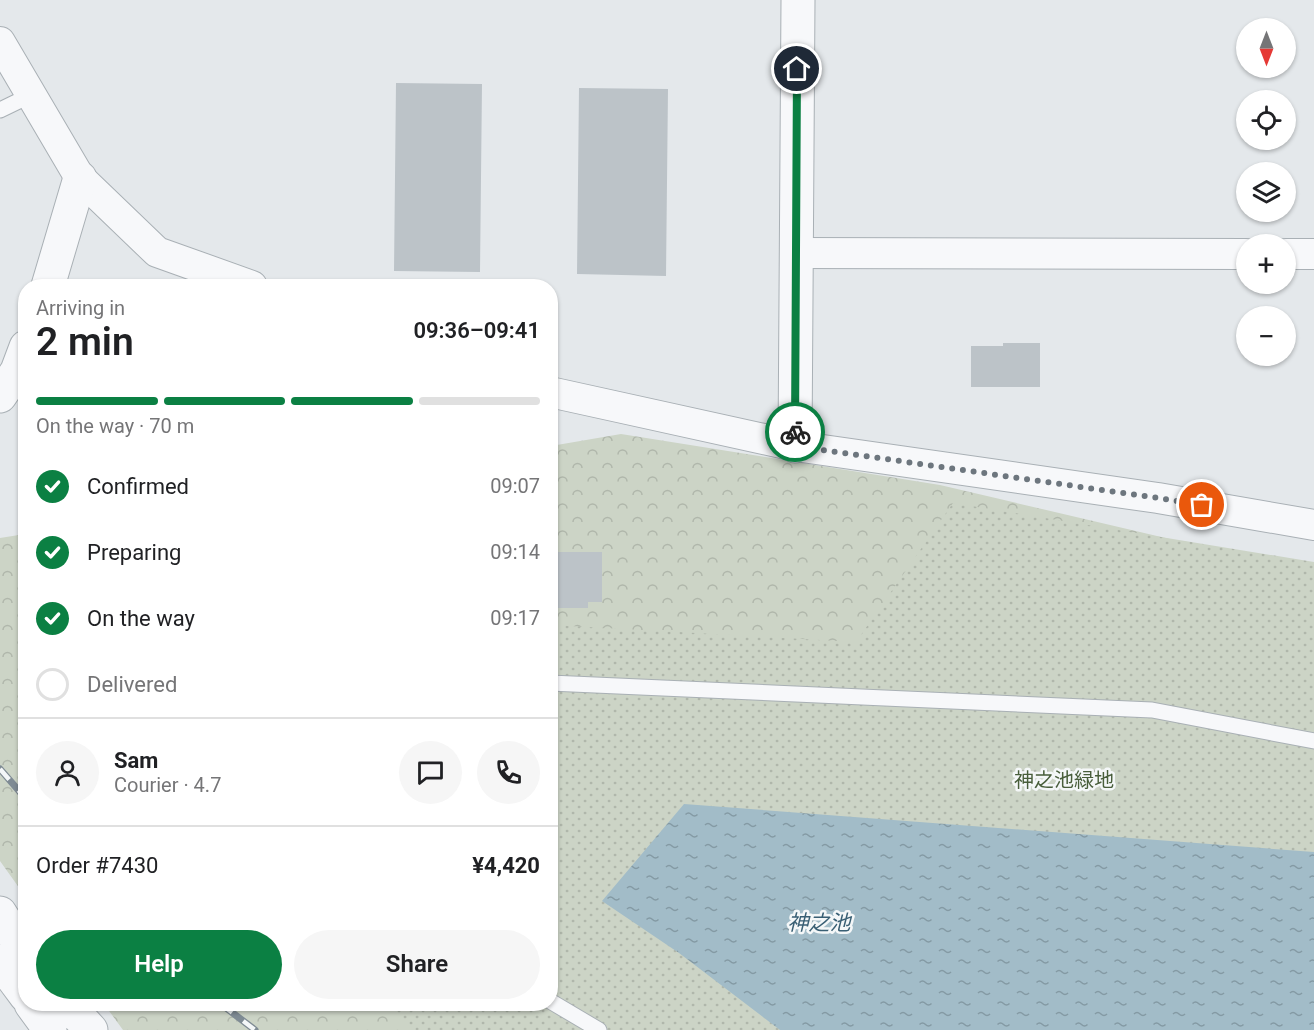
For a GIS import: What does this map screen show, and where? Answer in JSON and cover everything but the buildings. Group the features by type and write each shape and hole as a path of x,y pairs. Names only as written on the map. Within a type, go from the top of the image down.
{"street":[{"path":"795,446 798,0"},
{"path":"0,42 80,178 157,252 232,279"},
{"path":"50,279 80,178"},
{"path":"797,253 1236,254"},
{"path":"1296,254 1314,254"},
{"path":"0,396 18,368"},
{"path":"558,394 795,446 1158,498 1314,525"},
{"path":"0,913 18,941"},
{"path":"0,961 18,985"},
{"path":"35,1011 50,1030"},
{"path":"73,1011 91,1030"}],"lane":[{"path":"0,110 31,94"},
{"path":"558,683 1152,710 1314,741"},
{"path":"558,1006 599,1030"}],"green space":[{"path":"621,434 940,485 1314,573 558,820 558,445"},
{"name":"神之池緑地","path":"953,503 1314,562 1314,1030 414,1030 391,1011 558,1011 558,625 856,642"},
{"path":"18,535 18,886 0,861 0,538"},
{"path":"558,1007 618,1030 123,1030 109,1011 558,1011"}],"water":[{"name":"神之池","path":"684,804 1314,852 1314,1030 780,1030 679,953 602,901"}],"railway":[{"path":"0,769 18,790"},
{"path":"230,1011 255,1030"}],"way so far":[{"path":"795,432 795,446 1202,505"}],"route":[{"path":"795,432 797,69"}]}
